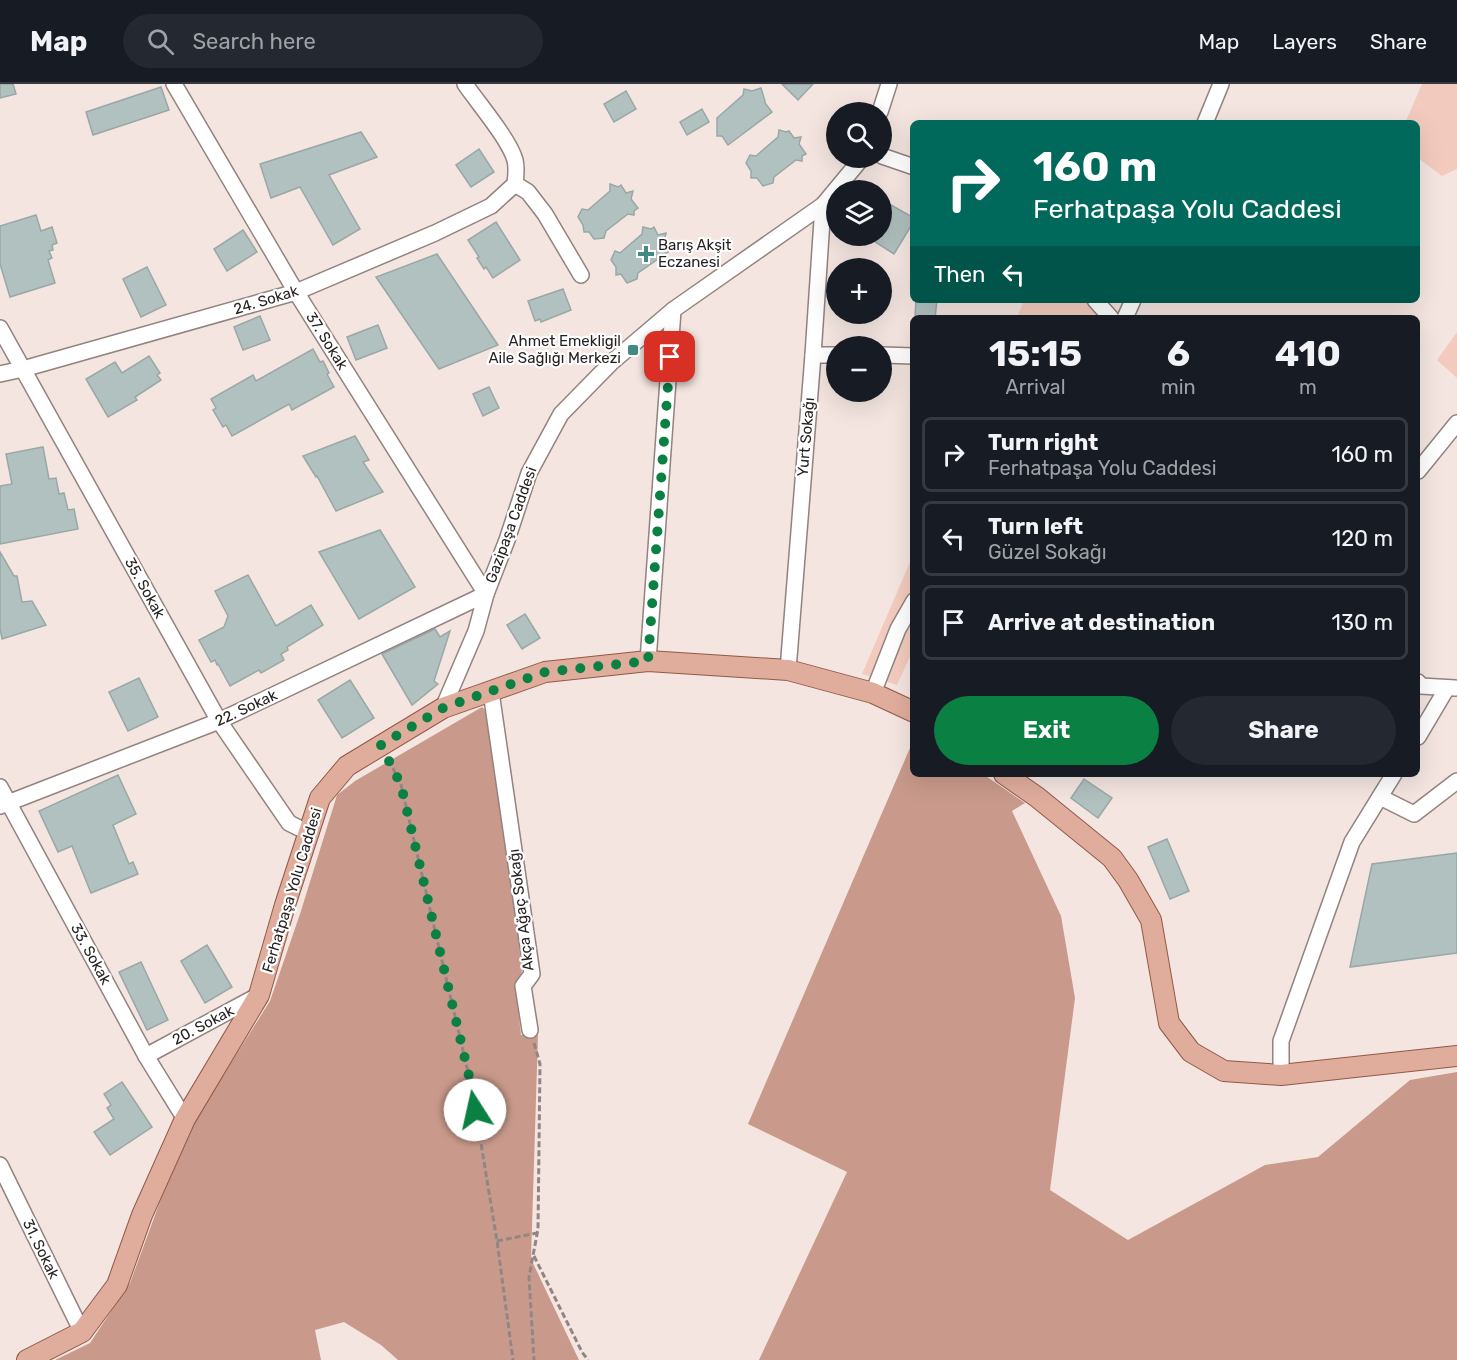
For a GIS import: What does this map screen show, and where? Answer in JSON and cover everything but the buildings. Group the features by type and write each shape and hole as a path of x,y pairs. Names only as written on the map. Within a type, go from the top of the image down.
{"main road":[{"name":"Ferhatpaşa Yolu Caddesi","path":"27,1360 82,1332 117,1285 142,1215 185,1119 259,995 285,904 320,798 347,766 443,708 545,672 648,661 788,670 873,693 910,707"},
{"path":"1008,777 1037,797 1112,858 1128,880 1151,920 1169,1023 1191,1052 1224,1071 1281,1075 1457,1056"}],"street":[{"name":"37. Sokak","path":"174,84 296,292 486,594"},
{"path":"465,84 512,151 515,162 515,184 528,192 545,214 582,275"},
{"path":"883,102 889,84"},
{"path":"1206,120 1221,84"},
{"path":"892,159 910,166"},
{"name":"Gazipaşa Caddesi","path":"443,708 476,631 486,594 529,473 561,414 612,362 673,310 824,205 854,168"},
{"name":"24. Sokak","path":"0,374 296,292 435,233 491,206 515,184"},
{"name":"Yurt Sokağı","path":"788,670 824,205"},
{"path":"1098,303 1108,315"},
{"path":"648,661 673,310"},
{"name":"35. Sokak","path":"0,328 219,722 289,823 309,833"},
{"path":"813,355 826,355"},
{"path":"892,355 910,356"},
{"path":"1420,469 1457,423"},
{"name":"22. Sokak","path":"4,805 219,722 486,594"},
{"path":"873,693 898,628 910,608"},
{"path":"1420,685 1452,688"},
{"path":"1420,734 1452,688"},
{"name":"Akça Ağaç Sokağı","path":"491,692 532,974 523,986 530,1030"},
{"path":"1281,1075 1281,1041 1352,842 1392,777"},
{"path":"1380,797 1414,814 1457,781"},
{"name":"33. Sokak","path":"0,787 4,805 146,1056 185,1119"},
{"name":"20. Sokak","path":"146,1056 259,995"},
{"name":"31. Sokak","path":"0,1165 82,1332"}],"path":[{"path":"381,745 401,785 472,1089 497,1241 513,1360"},
{"path":"530,1030 540,1064 537,1233 529,1276 534,1360"},
{"path":"497,1241 537,1233"},
{"path":"533,1254 588,1360"}],"shaded area":[{"path":"1422,84 1457,84 1457,169 1442,176 1420,160 1420,120 1406,120"},
{"path":"1023,303 1088,303 1098,315 1018,315"},
{"path":"1457,332 1457,378 1437,360"},
{"path":"910,562 910,657 897,685 862,674"},
{"path":"482,707 491,716 522,970 516,992 521,1035 538,1035 531,1259 579,1360 398,1360 381,1345 344,1322 315,1330 321,1360 55,1360 90,1343 130,1283 190,1128 270,1001 337,795 355,781"},
{"path":"910,748 910,777 987,777 1025,803 1012,811 1061,916 1075,998 1050,1190 1128,1240 1265,1165 1318,1157 1410,1080 1457,1072 1457,1360 759,1360 847,1172 748,1124"}],"place":[{"name":"Barış Akşit Eczanesi","path":"646,254"},
{"name":"Ahmet Emekligil Aile Sağlığı Merkezi","path":"633,350"}],"route":[{"path":"475,1110 401,785 381,745 443,708 545,672 648,661 670,357"}]}
